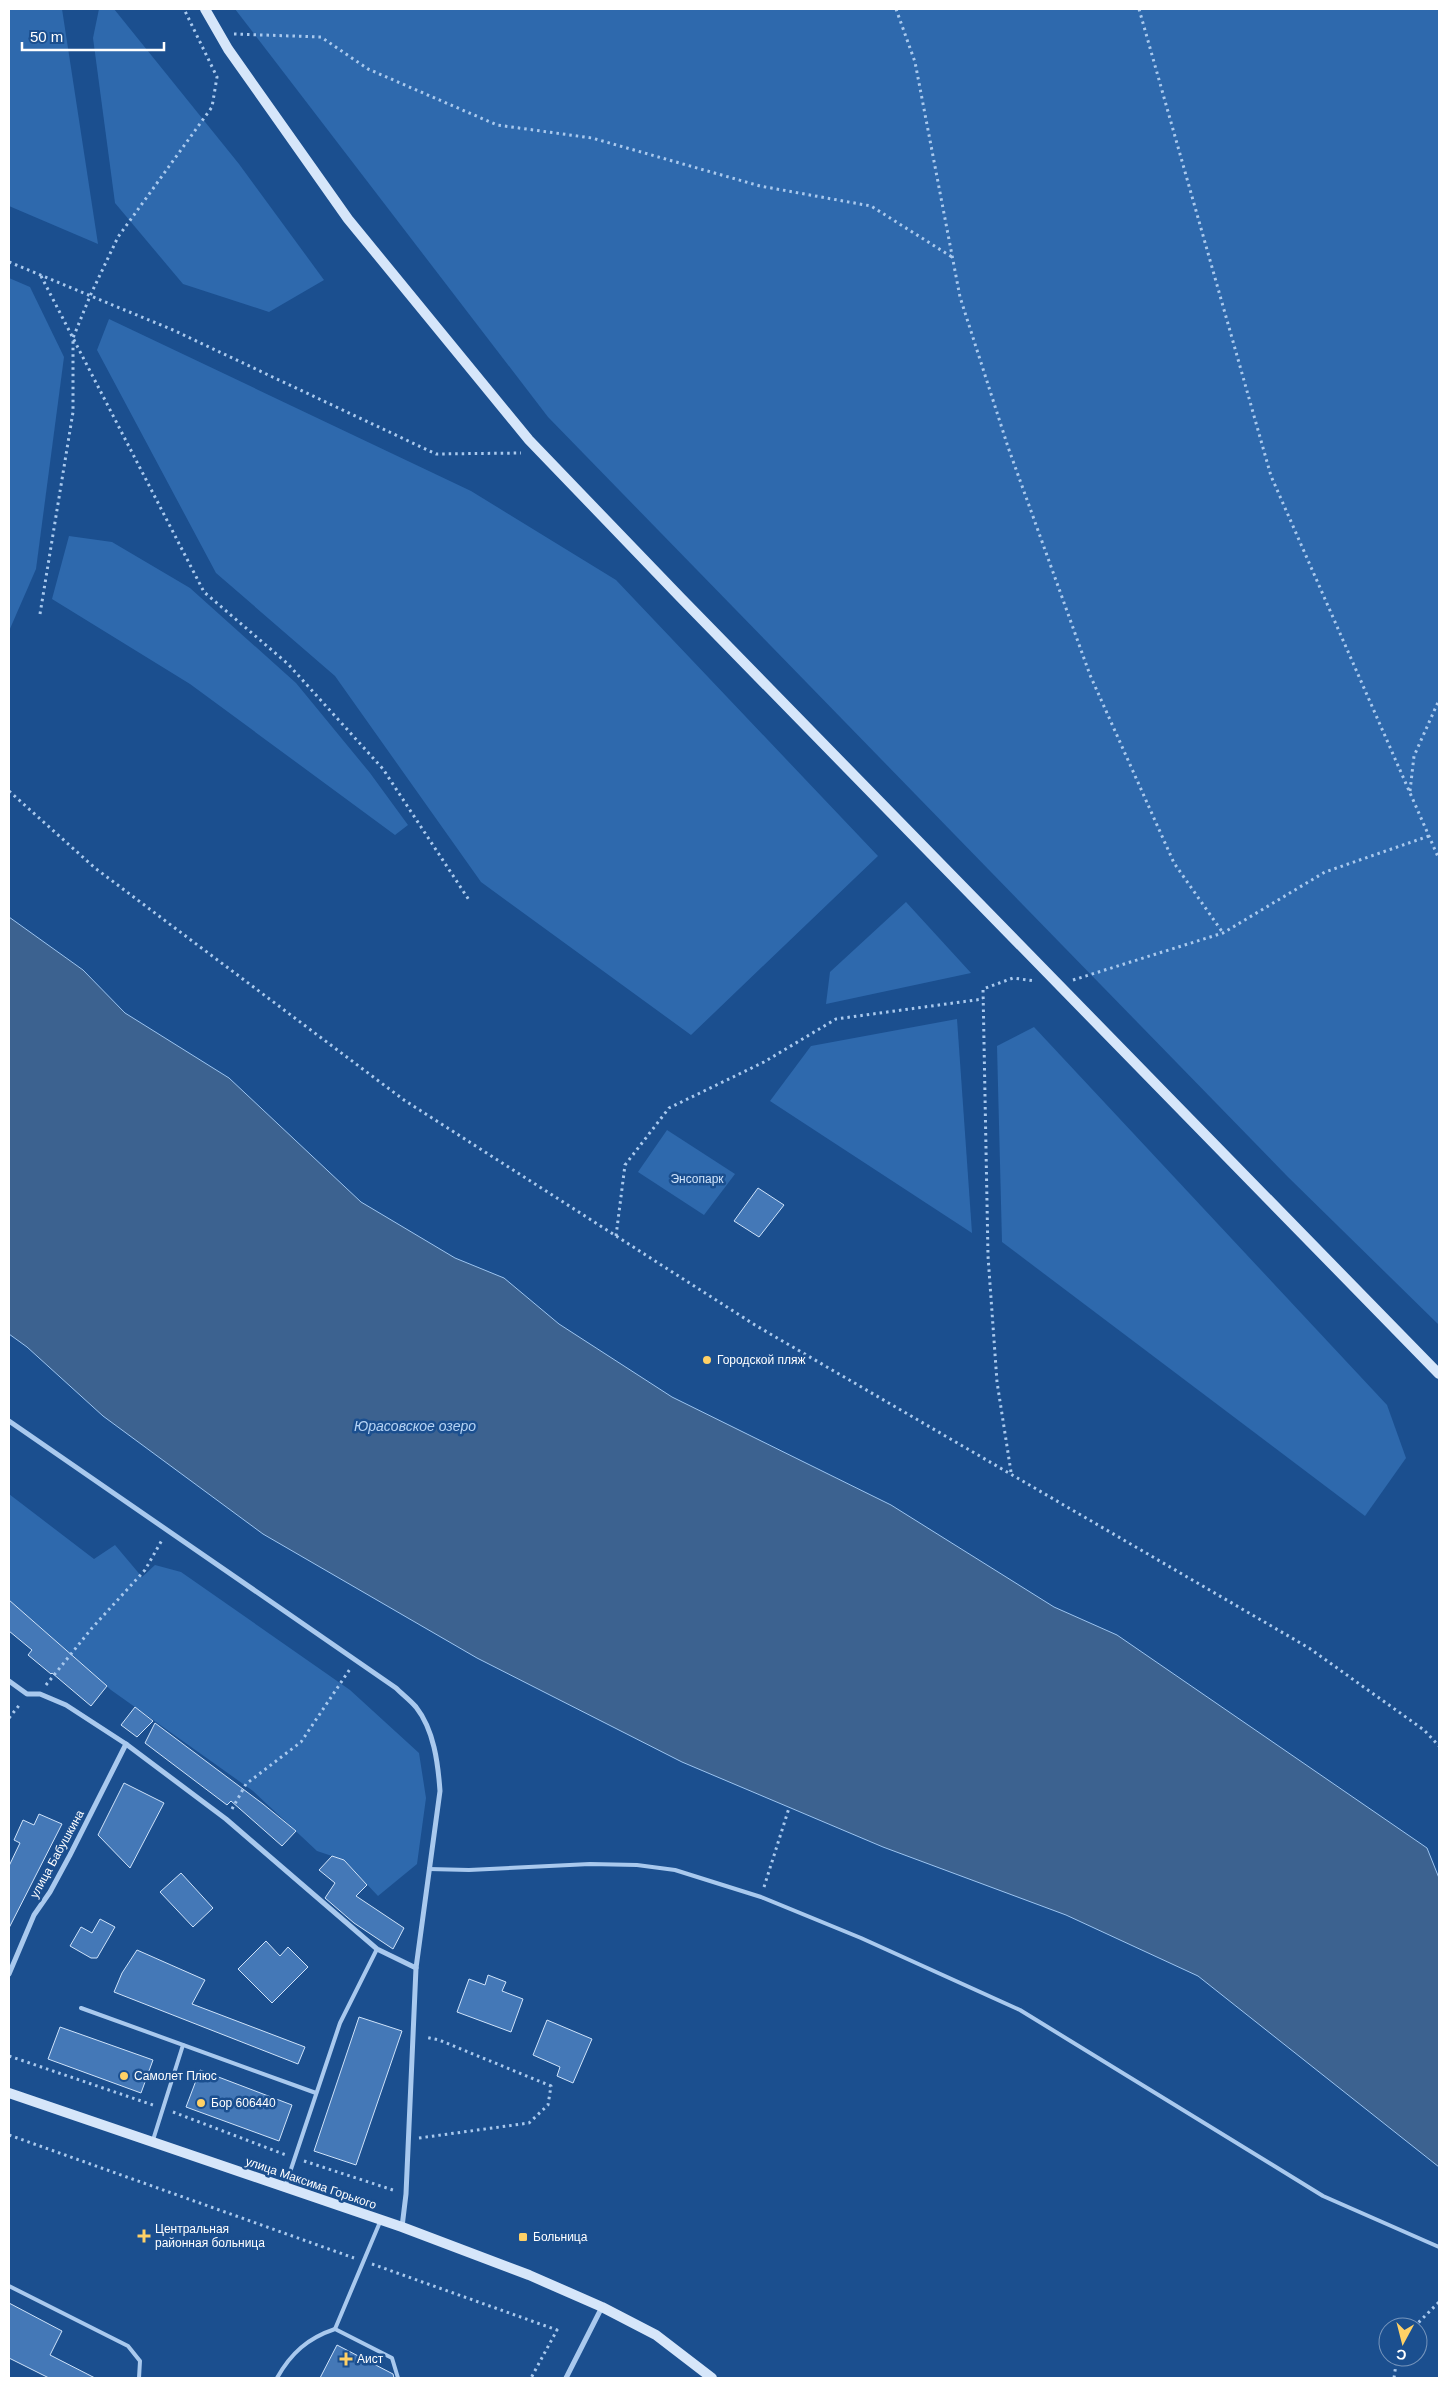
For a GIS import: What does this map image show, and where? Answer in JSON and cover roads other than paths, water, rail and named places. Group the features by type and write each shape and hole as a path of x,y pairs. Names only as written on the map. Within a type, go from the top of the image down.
{"main road":[{"path":"205,9 219,33 348,219 542,453 1439,1374"},
{"name":"улица Максима Горького","path":"9,2092 402,2226 529,2275 602,2307 656,2335 712,2378"}],"street":[{"path":"9,1421 167,1532 396,1688 416,1707 428,1730 439,1770 440,1792 416,1968 409,2140 402,2226"},
{"path":"9,1681 26,1694 40,1694 66,1705 126,1744 226,1819 377,1949 416,1968"},
{"name":"улица Бабушкина","path":"9,1974 34,1914 50,1892 126,1744"},
{"path":"566,2378 602,2307"}],"lane":[{"path":"430,1868 469,1870 590,1864 637,1865 675,1870 761,1897 861,1938 1020,2010 1323,2196 1439,2247"},
{"path":"285,2187 340,2023 377,1949"},
{"path":"81,2008 316,2093"},
{"path":"152,2142 183,2045"},
{"path":"277,2378 284,2365 303,2344 335,2329 381,2220"},
{"path":"9,2286 128,2346 140,2361 139,2378"},
{"path":"335,2329 392,2358 398,2378"}],"water":[{"name":"Юрасовское озеро","path":"9,917 83,970 125,1013 229,1078 361,1202 455,1258 504,1278 559,1324 672,1397 891,1505 1054,1607 1117,1635 1427,1848 1439,1878 1439,2167 1198,1976 1066,1915 883,1847 682,1762 477,1658 263,1534 103,1416 27,1347 9,1334"}],"place":[{"name":"Городской пляж","path":"707,1360"},
{"name":"Самолет Плюс","path":"124,2076"},
{"name":"Бор 606440","path":"201,2103"},
{"name":"Центральная районная больница","path":"144,2236"},
{"name":"Больница","path":"523,2237"},
{"name":"Аист","path":"346,2359"}],"park label":[{"name":"Энсопарк","path":"697,1179"}]}
